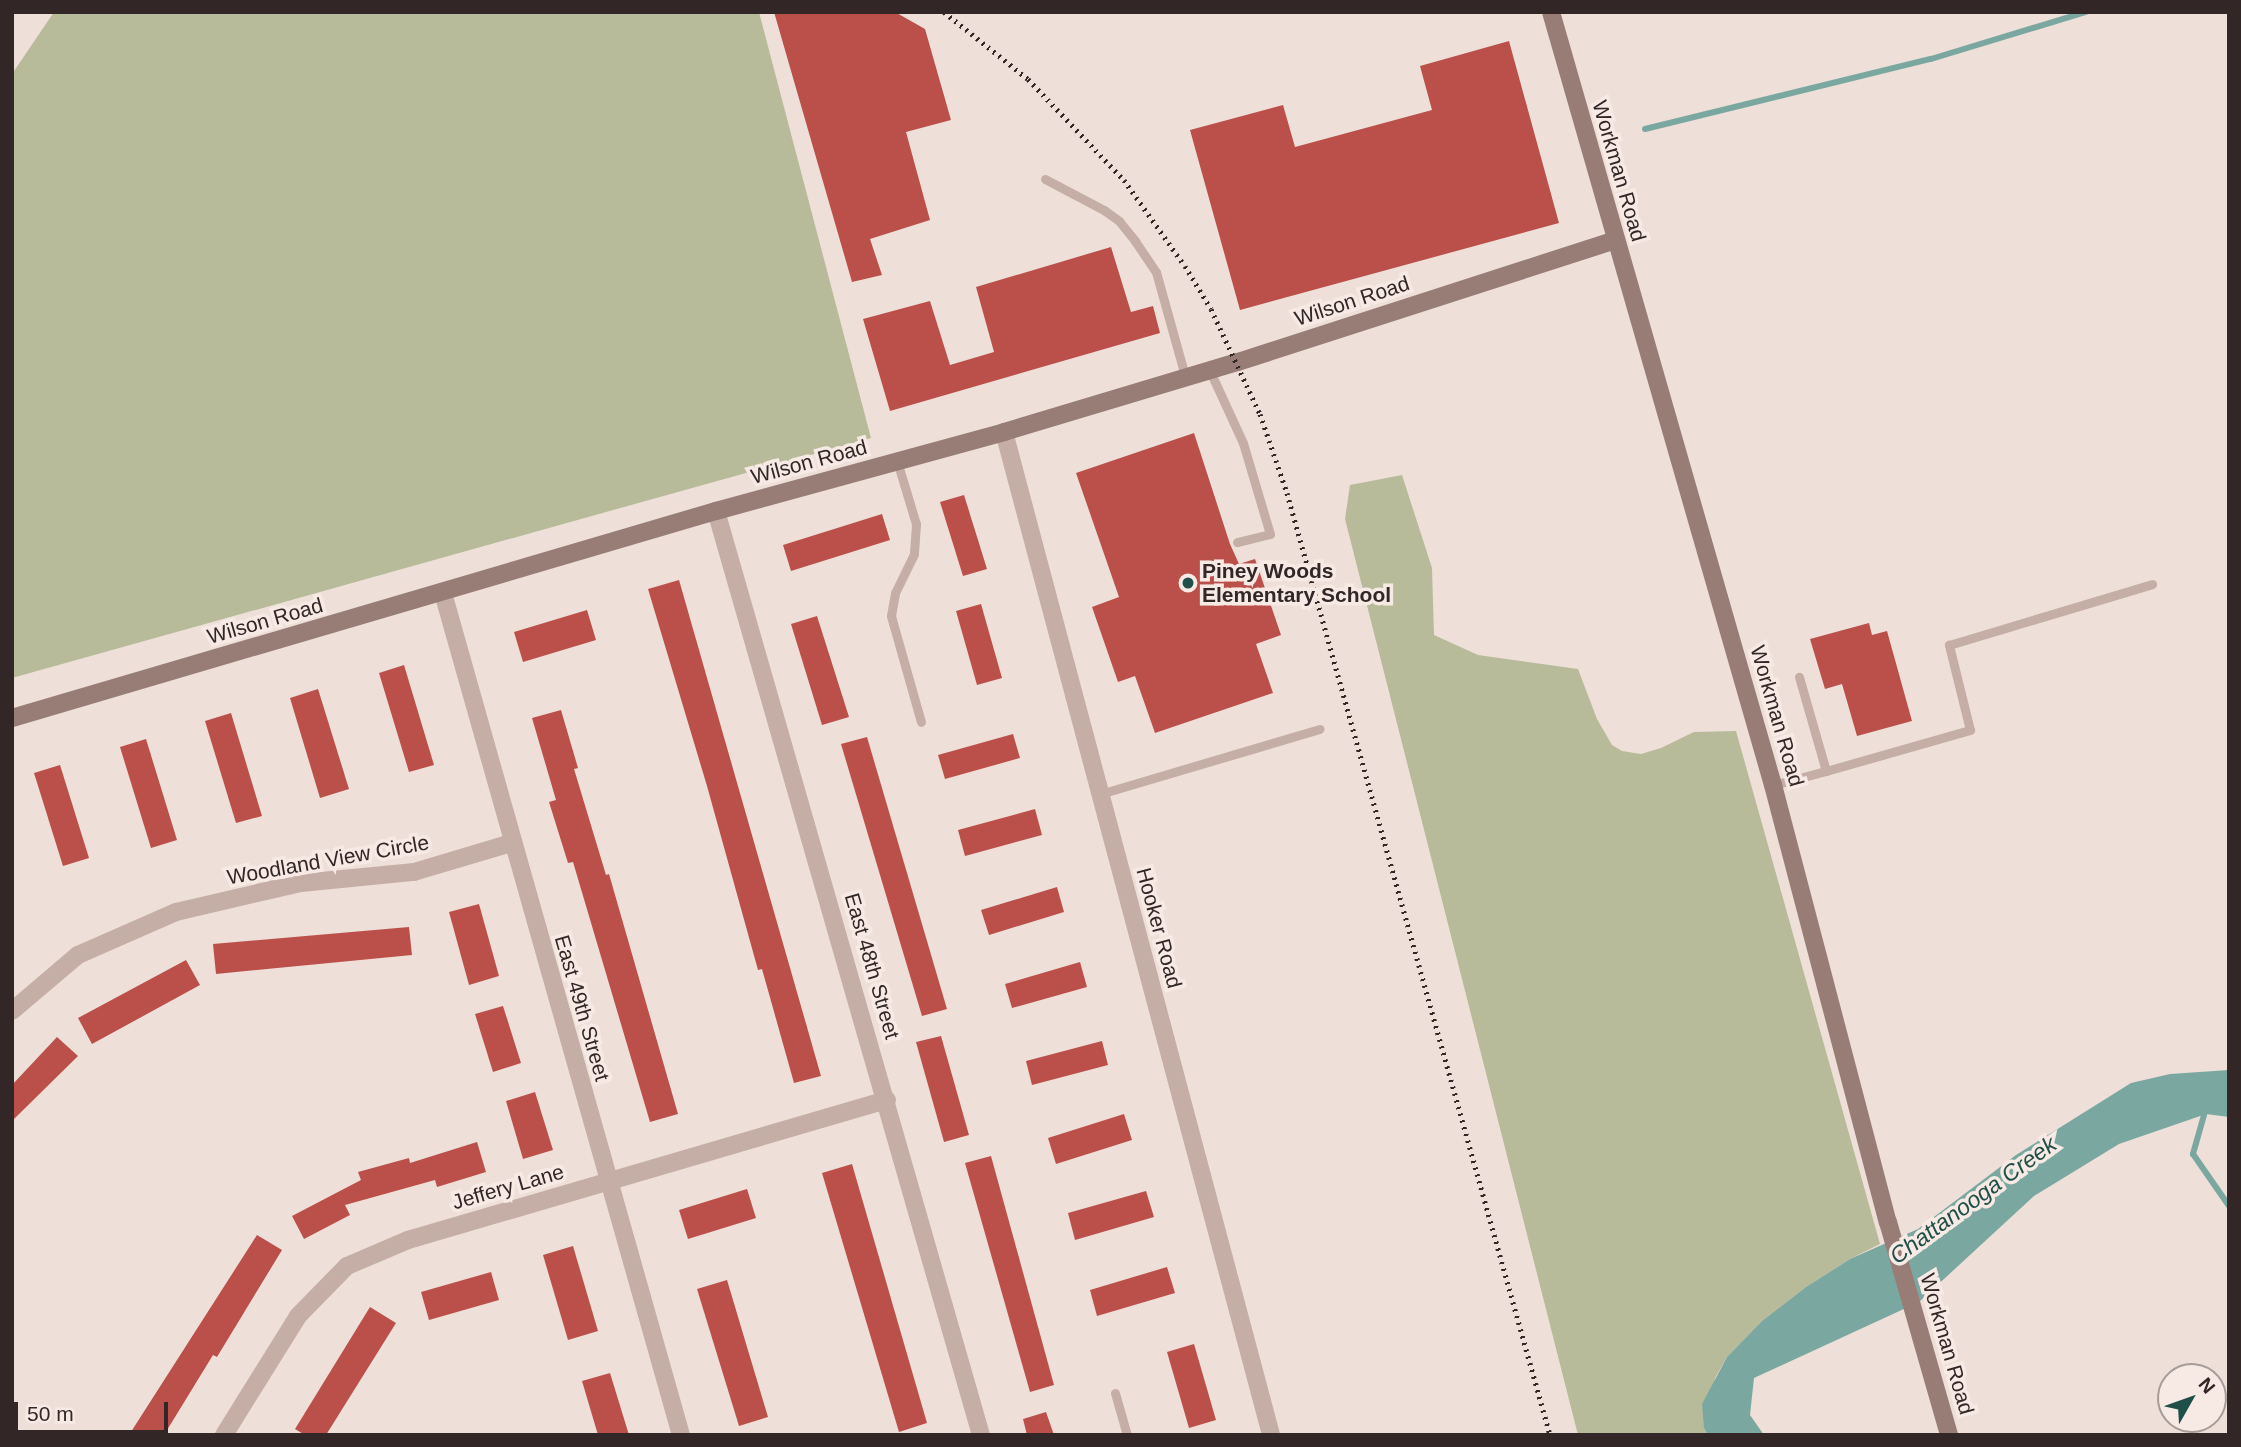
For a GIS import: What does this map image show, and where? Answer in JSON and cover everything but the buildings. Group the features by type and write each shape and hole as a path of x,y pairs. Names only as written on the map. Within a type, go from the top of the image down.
{"street":[{"name":"Workman Road","path":"1551,12 1773,785 1888,1222 1949,1435"},
{"name":"Wilson Road","path":"12,718 716,511 1004,432 1615,240"},
{"name":"Hooker Road","path":"1004,432 1270,1435"},
{"name":"East 48th Street","path":"716,511 981,1435"},
{"name":"East 49th Street","path":"443,593 511,843 681,1435"},
{"name":"Woodland View Circle","path":"12,1011 78,955 176,912 301,883 414,872 511,843"},
{"name":"Jeffery Lane","path":"224,1435 298,1316 347,1265 408,1240 887,1100"}],"lane":[{"path":"1045,179 1119,221 1135,241 1156,272 1185,376"},
{"path":"1209,369 1243,443 1270,534 1237,542"},
{"path":"897,461 916,524 914,554 895,593 891,616 921,722"},
{"path":"1773,785 1970,730 1949,645 2152,584"},
{"path":"1800,677 1826,771"},
{"path":"1100,794 1320,729"},
{"path":"1115,1393 1127,1435"}],"green space":[{"path":"54,12 759,12 871,438 12,678 12,74"},
{"path":"1402,475 1432,568 1434,635 1478,655 1578,669 1597,719 1612,745 1622,751 1641,754 1661,748 1694,732 1736,731 1880,1244 1850,1259 1806,1287 1762,1321 1727,1357 1715,1378 1704,1428 1708,1435 1578,1435 1345,519 1350,485"}],"water":[{"name":"Chattanooga Creek","path":"2229,1070 2229,1117 2206,1114 2119,1144 2034,1196 1919,1302 1754,1378 1750,1415 1764,1435 1708,1435 1704,1428 1702,1404 1727,1357 1762,1321 1806,1287 1850,1259 1918,1229 2016,1155 2131,1083 2170,1074"}],"waterway":[{"path":"1645,129 1931,59 2086,12"},
{"path":"2206,1108 2193,1154 2229,1206"}],"railway":[{"path":"944,12 1028,79 1124,180 1185,266 1211,309 1260,414 1287,493 1550,1435"}],"place":[{"name":"Piney Woods Elementary School","path":"1188,583"}]}
